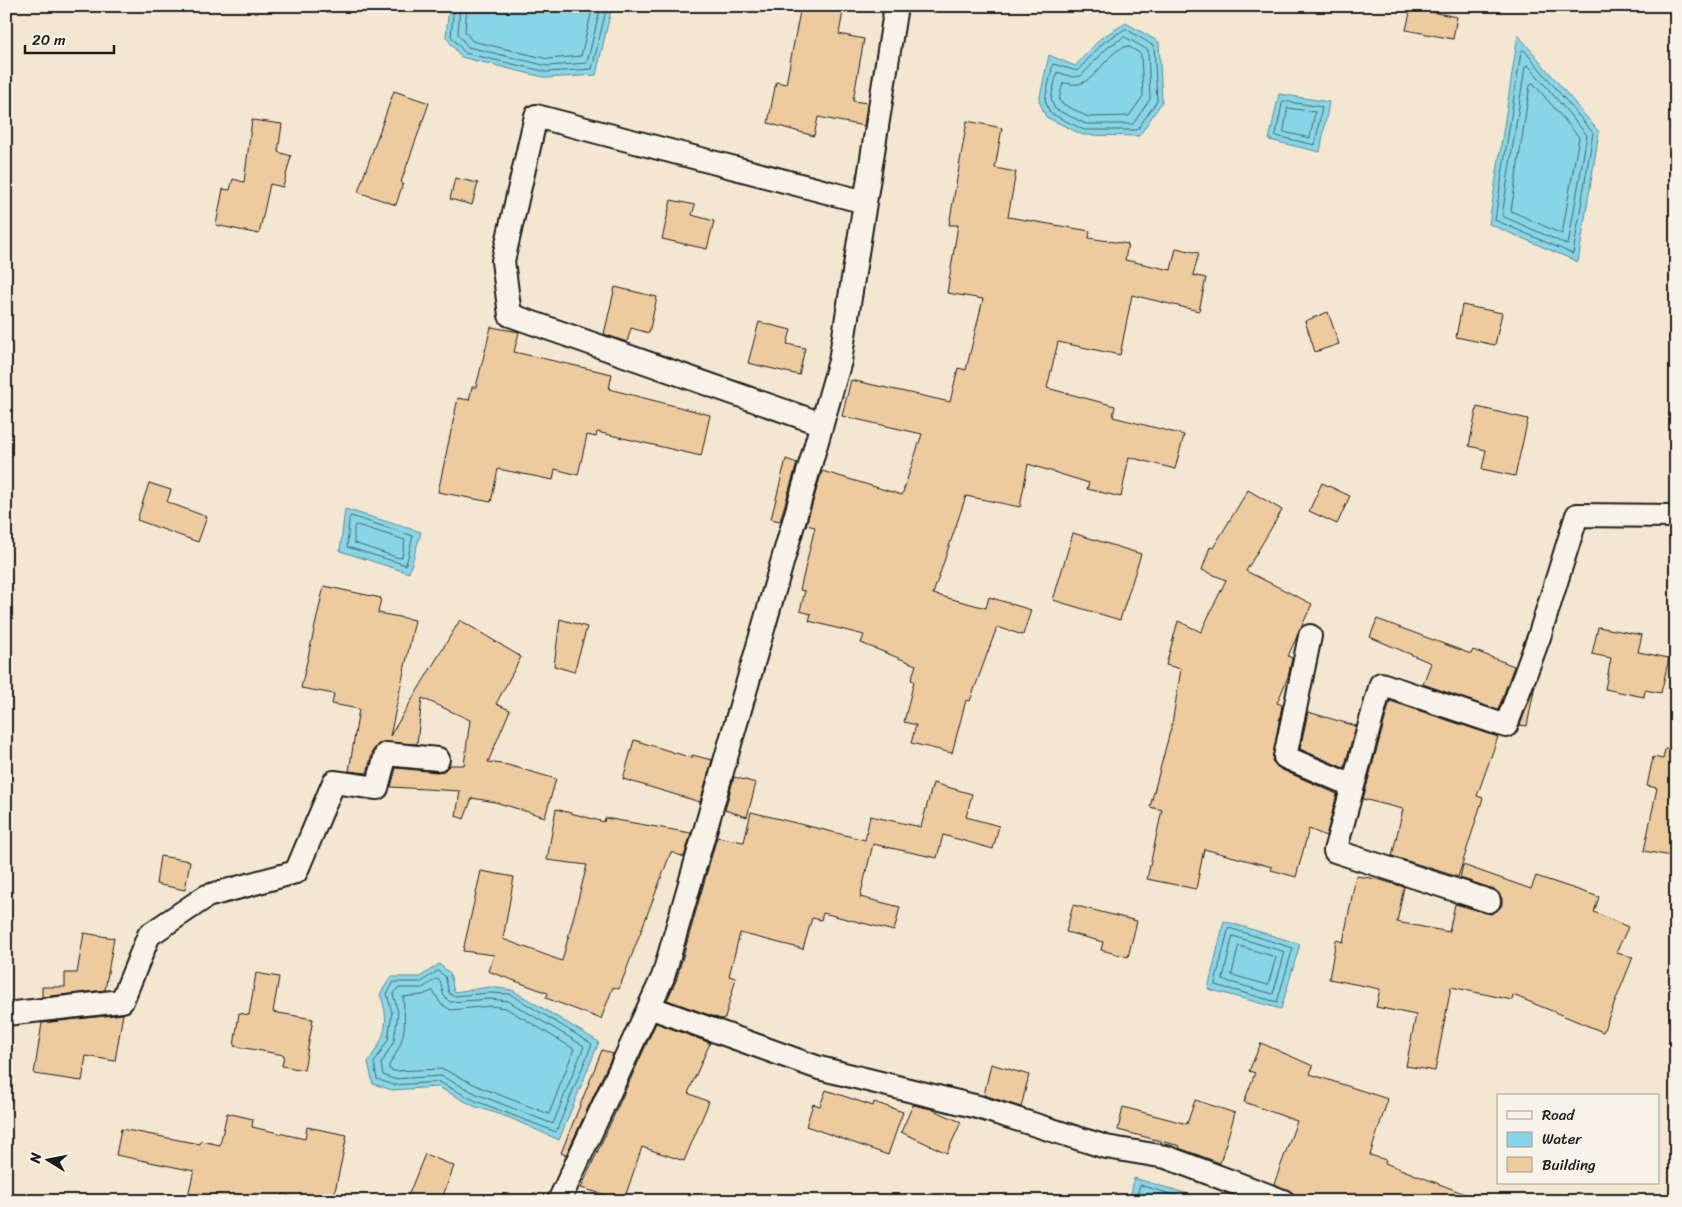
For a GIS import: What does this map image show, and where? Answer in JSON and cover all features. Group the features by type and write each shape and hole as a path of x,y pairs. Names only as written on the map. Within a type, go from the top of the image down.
{"street":[{"path":"558,1201 572,1176 663,977 840,361 896,6"},
{"path":"822,424 510,315 503,261 536,116 865,202"},
{"path":"1489,901 1335,851 1381,684 1506,726 1539,637 1577,515 1676,516"},
{"path":"1310,636 1285,757 1353,786"},
{"path":"6,1014 122,1001 149,935 207,896 296,872 334,782 377,788 386,754 438,759"},
{"path":"649,1007 820,1068 978,1107 1106,1147 1166,1157 1283,1201"}],"water":[{"path":"449,6 612,6 596,75 547,78 461,57 446,37"},
{"path":"1126,23 1159,42 1162,102 1139,136 1083,135 1046,117 1039,101 1049,55 1075,66 1101,38"},
{"path":"1518,35 1599,132 1578,262 1489,224"},
{"path":"1279,94 1329,102 1320,152 1269,140"},
{"path":"345,509 421,532 409,573 340,551"},
{"path":"1224,921 1300,944 1281,1009 1208,989"},
{"path":"439,964 450,973 454,992 490,987 512,990 599,1042 559,1140 510,1118 474,1106 438,1087 392,1090 373,1084 368,1062 379,1045 386,1022 380,994 391,977 420,977"},
{"path":"1134,1178 1212,1201 1130,1201"}],"building":[{"path":"801,6 844,6 839,34 864,39 853,101 867,103 864,126 818,117 814,136 768,123 776,82 786,84"},
{"path":"1411,8 1457,17 1453,39 1406,30"},
{"path":"394,91 429,103 401,182 403,183 396,205 358,192"},
{"path":"252,120 282,124 278,152 291,156 283,187 270,184 259,234 216,225 223,189 230,190 233,179 244,182"},
{"path":"967,121 1002,128 995,168 1016,172 1008,217 1090,231 1089,238 1128,244 1125,260 1171,270 1176,248 1199,253 1193,275 1206,278 1199,311 1132,295 1120,355 1058,342 1047,388 1115,406 1113,417 1184,435 1175,469 1129,457 1121,497 1087,489 1089,483 1028,464 1020,507 966,496 933,594 986,608 989,597 1031,610 1023,635 997,627 970,701 966,700 952,753 911,743 916,725 904,722 914,681 911,680 916,665 861,643 864,635 809,621 811,614 800,611 805,591 800,590 815,527 806,525 822,471 902,495 922,434 842,416 851,380 950,402 958,368 966,370 983,299 947,293 958,225 949,225"},
{"path":"455,178 478,183 472,205 450,199"},
{"path":"671,200 695,205 692,215 714,221 707,249 662,239"},
{"path":"615,287 657,297 649,333 631,328 627,342 604,334"},
{"path":"1462,305 1502,313 1495,345 1456,337"},
{"path":"1328,312 1339,344 1315,352 1305,321"},
{"path":"759,322 791,330 787,344 805,348 799,375 748,363"},
{"path":"491,327 519,332 514,352 612,374 609,389 710,415 701,456 597,432 596,437 587,435 578,475 555,469 553,480 498,469 491,502 438,492 458,398 469,400 472,387 476,387"},
{"path":"1477,407 1528,419 1515,476 1482,469 1486,450 1469,446"},
{"path":"786,459 797,463 780,521 771,519"},
{"path":"149,483 171,490 167,502 207,517 198,542 137,520"},
{"path":"1322,483 1350,496 1337,524 1309,511"},
{"path":"1248,490 1282,510 1246,571 1312,604 1288,656 1292,658 1288,677 1277,703 1282,705 1272,761 1280,769 1337,794 1326,836 1309,829 1296,877 1271,870 1272,867 1204,849 1196,889 1147,879 1162,810 1150,807 1172,724 1181,669 1166,665 1178,621 1201,632 1226,580 1202,570 1210,547 1213,548"},
{"path":"1073,533 1141,554 1120,620 1053,600"},
{"path":"324,586 381,598 378,613 415,620 390,736 460,620 521,657 496,704 510,710 488,762 508,765 556,779 545,817 495,802 472,798 464,819 456,816 460,791 391,787 396,768 437,772 444,771 450,765 464,765 470,720 422,698 417,744 382,742 373,750 367,773 349,771 359,709 332,704 334,694 301,688"},
{"path":"560,619 587,627 574,672 554,666"},
{"path":"1377,619 1471,654 1473,650 1514,666 1498,710 1423,684 1431,663 1370,637"},
{"path":"1598,627 1642,635 1638,652 1669,658 1661,693 1645,690 1644,697 1605,689 1611,658 1592,654"},
{"path":"1535,685 1527,726 1520,725"},
{"path":"1390,701 1498,737 1477,796 1483,798 1458,877 1392,856 1403,809 1363,799"},
{"path":"1308,712 1356,726 1344,768 1300,749"},
{"path":"634,740 692,758 692,755 712,760 700,802 623,779"},
{"path":"1665,749 1676,750 1676,857 1644,851 1657,788 1647,786 1653,757 1663,759"},
{"path":"734,777 756,783 747,817 725,810"},
{"path":"933,783 972,794 966,817 999,826 993,849 943,835 937,858 873,844 860,897 900,907 894,931 823,913 821,920 812,918 803,949 740,933 729,976 736,978 725,1018 721,1019 667,1000 676,981 717,837 744,842 751,812 865,840 870,816 921,827"},
{"path":"556,809 604,822 605,818 691,833 684,857 671,852 619,989 613,987 601,1019 546,998 548,993 488,971 494,955 463,951 481,871 514,877 503,939 562,961 587,865 547,860"},
{"path":"160,856 190,861 185,890 156,884"},
{"path":"1463,865 1531,889 1536,876 1599,897 1594,912 1628,927 1616,953 1633,957 1603,1032 1513,995 1512,1000 1451,987 1435,1071 1406,1066 1416,1015 1376,1007 1380,989 1329,979 1336,940 1343,942 1356,876 1377,879 1404,887 1397,922 1449,932 1455,904 1491,914 1502,905 1502,898 1494,889 1460,878"},
{"path":"1073,905 1137,921 1128,957 1101,950 1103,942 1066,932"},
{"path":"84,933 114,938 105,990 42,997 42,987 65,987 65,973 77,973"},
{"path":"256,973 279,977 273,1012 313,1019 304,1070 282,1066 284,1055 234,1046 239,1013 249,1015"},
{"path":"123,1014 115,1061 86,1056 82,1081 34,1074 42,1023"},
{"path":"656,1023 710,1043 688,1093 709,1102 684,1161 642,1147 624,1200 581,1188"},
{"path":"1261,1043 1313,1066 1310,1074 1388,1099 1370,1155 1386,1160 1385,1163 1478,1199 1478,1201 1309,1201 1274,1184 1297,1121 1244,1102 1255,1073 1249,1071"},
{"path":"602,1050 613,1054 566,1155 561,1153"},
{"path":"991,1064 1029,1075 1021,1107 984,1095"},
{"path":"826,1090 873,1106 874,1102 903,1112 888,1155 806,1126 813,1104 820,1106"},
{"path":"1195,1100 1235,1113 1220,1163 1179,1148 1180,1146 1118,1130 1123,1107 1187,1124"},
{"path":"913,1105 931,1109 961,1122 947,1153 901,1132"},
{"path":"227,1113 253,1119 252,1127 305,1139 307,1127 347,1135 334,1196 326,1194 324,1201 304,1201 283,1194 281,1201 212,1201 188,1195 194,1171 116,1155 121,1129 200,1144 201,1141 220,1145"},
{"path":"425,1154 454,1166 441,1201 406,1201"}]}
